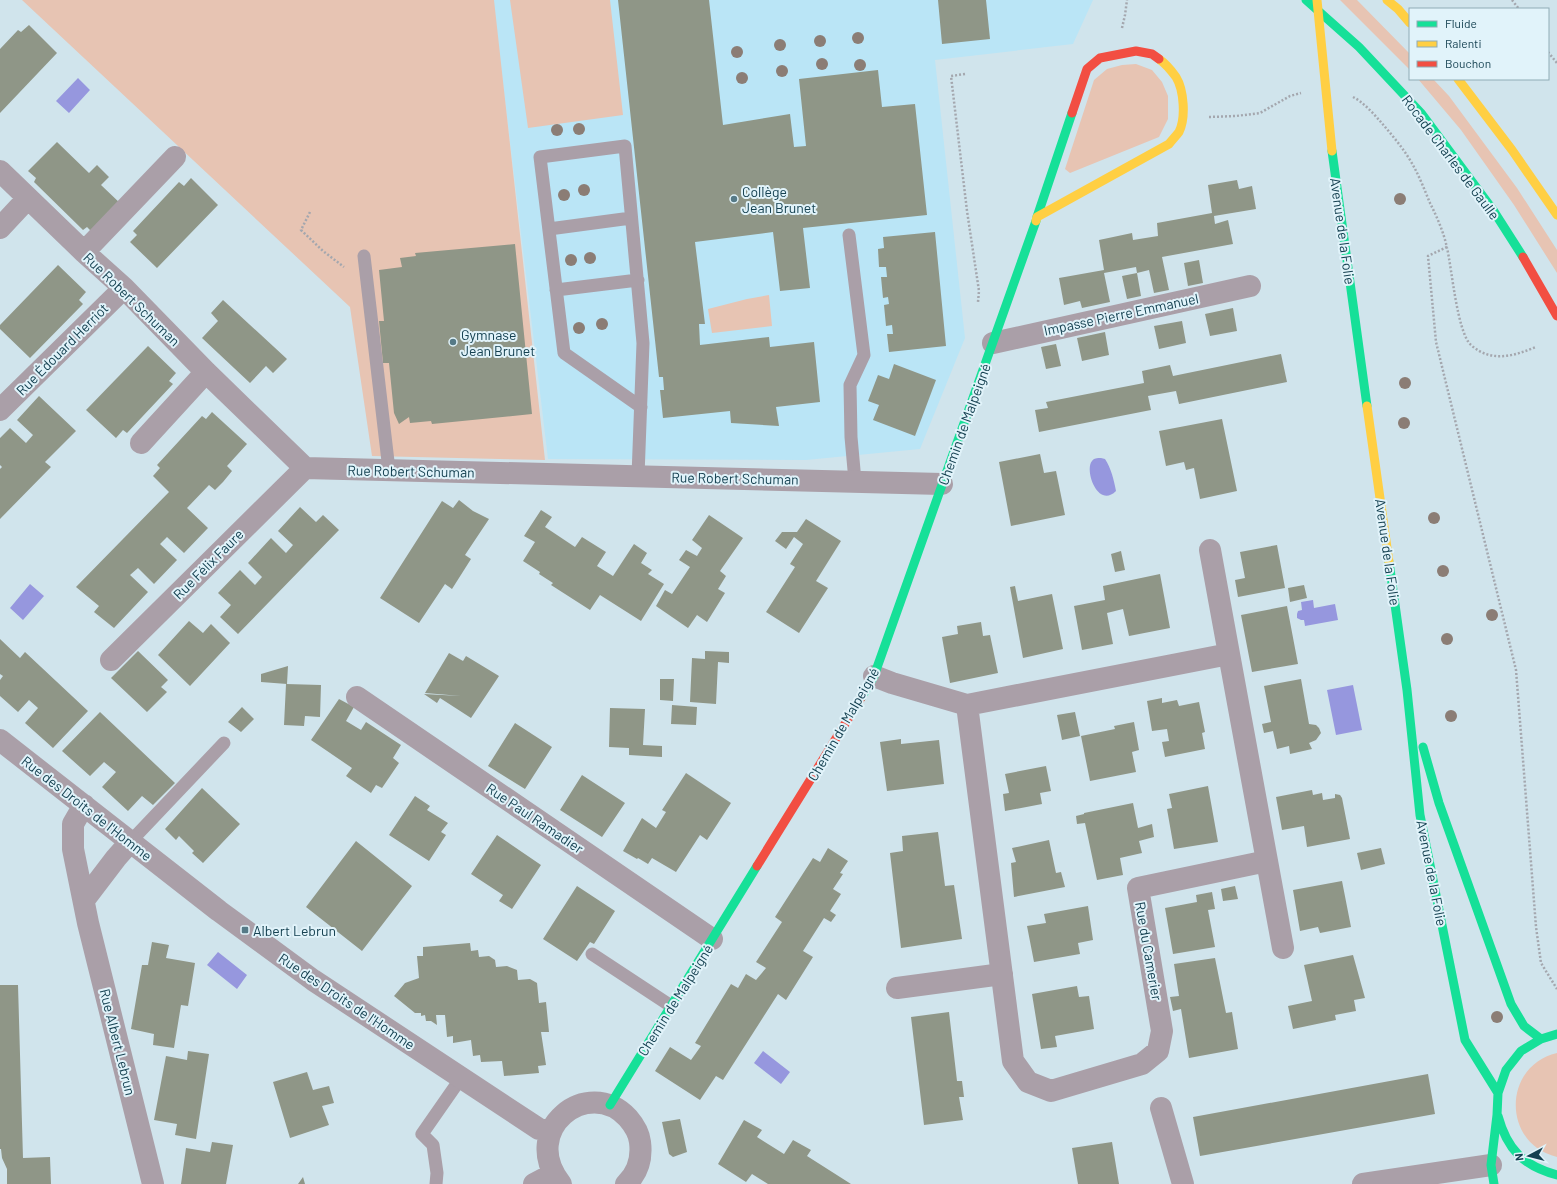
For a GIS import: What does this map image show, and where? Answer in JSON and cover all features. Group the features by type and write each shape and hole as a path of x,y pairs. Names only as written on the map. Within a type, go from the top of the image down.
{"main road":[{"name":"Rocade Charles de Gaulle","path":"1306,0 1359,47 1421,113 1493,210 1534,275 1557,316"},
{"name":"Avenue de la Folie","path":"1317,0 1332,151 1407,690 1420,815 1465,1040 1498,1093"},
{"path":"1388,0 1409,22"},
{"name":"Chemin de Malpeigné","path":"610,1105 874,676 993,343 1087,68 1100,58 1136,51 1152,54 1166,64 1177,78 1183,97 1183,118 1179,131 1169,144 1037,217"},
{"path":"1459,80 1512,150 1557,215"},
{"path":"1407,690 1439,803 1510,1004 1524,1026 1541,1039"},
{"path":"1493,1175 1498,1115 1498,1093 1506,1070 1521,1051 1541,1039 1557,1034"},
{"path":"1498,1115 1505,1138 1520,1158 1540,1171 1557,1175"}],"street":[{"path":"84,252 176,157"},
{"name":"Rue Robert Schuman","path":"0,171 84,252 124,288 206,372 304,468 942,484"},
{"path":"0,228 28,198"},
{"name":"Impasse Pierre Emmanuel","path":"993,343 1250,286"},
{"name":"Rue Édouard Herriot","path":"0,410 124,288"},
{"path":"141,443 206,372"},
{"name":"Rue Félix Faure","path":"111,660 304,468"},
{"path":"1210,550 1283,948"},
{"path":"874,676 892,683 967,705 1229,654"},
{"name":"Rue Paul Ramadier","path":"357,697 712,939"},
{"name":"Rue du Camerier","path":"967,705 1013,1061 1028,1082 1051,1091 1142,1064 1158,1051 1162,1031 1138,888 1267,861"},
{"name":"Rue des Droits de l'Homme","path":"0,740 219,911 312,980 539,1129 551,1131"},
{"name":"Rue Albert Lebrun","path":"84,805 73,824 73,849 88,923 153,1184"},
{"path":"84,900 131,841"},
{"path":"897,988 1002,974"},
{"path":"549,1181 547,1145 551,1131 561,1117 575,1107 587,1103 598,1103 610,1105 623,1113 634,1124 640,1138 640,1160 638,1168 630,1183"},
{"path":"1161,1108 1183,1184"},
{"path":"1374,1183 1493,1175"}],"lane":[{"path":"638,476 644,343 625,146 540,157 564,353 641,407"},
{"path":"549,229 632,218"},
{"path":"849,235 864,355 850,385 851,437 855,481"},
{"path":"364,256 389,470"},
{"path":"556,290 638,280"},
{"path":"131,841 224,743"},
{"path":"592,954 671,1006"},
{"path":"436,1184 437,1173 433,1145 422,1134 461,1078"}],"path":[{"path":"1512,0 1518,8"},
{"path":"1549,53 1557,63"},
{"path":"965,74 950,76 979,291 978,306"},
{"path":"310,212 300,230 323,251 367,286"},
{"path":"1536,348 1516,355 1498,357 1482,353 1470,344 1462,328 1447,247 1428,256 1436,342 1516,670 1536,927 1542,963 1557,989"}],"shaded area":[{"path":"22,0 494,0 545,460 372,456 350,307"},
{"name":"Collège Jean Brunet","path":"493,0 1093,0 1073,44 935,60 965,338 920,449 806,460 548,459"},
{"path":"510,0 610,0 623,115 528,128"},
{"path":"1340,0 1357,0 1409,53 1409,69"},
{"path":"1136,64 1152,70 1162,82 1168,96 1168,119 1159,137 1070,173 1065,169 1094,80 1107,69 1122,65"},
{"path":"1419,80 1434,80 1449,96 1517,188 1557,250 1557,273 1514,205 1461,130"},
{"path":"769,295 772,326 712,333 708,309"},
{"path":"1557,1053 1557,1157 1539,1149 1526,1137 1518,1122 1516,1105 1518,1088 1526,1073 1539,1061"}],"water":[{"path":"78,78 90,90 69,113 56,101"},
{"path":"1097,458 1105,459 1111,470 1116,491 1109,495 1104,495 1098,492 1091,479 1090,466 1092,461"},
{"path":"30,584 44,596 23,620 10,608"},
{"path":"1313,600 1314,608 1335,604 1338,620 1305,626 1304,620 1297,618 1297,614 1298,611 1302,610 1301,602"},
{"path":"1353,685 1362,730 1336,735 1327,690"},
{"path":"218,952 247,975 237,989 207,965"},
{"path":"763,1051 790,1072 781,1084 754,1063"}],"building":[{"path":"618,0 709,0 723,125 790,114 794,147 806,146 799,79 878,70 882,107 915,104 927,215 803,228 810,288 780,291 773,232 695,242 705,324 699,324 700,345 769,337 770,347 814,342 820,402 776,407 779,426 731,423 730,411 663,418 660,390 664,390 663,377 659,377"},
{"path":"938,0 986,0 990,39 942,44"},
{"path":"29,25 57,53 0,113 0,49 18,30 21,32"},
{"path":"57,142 89,173 97,165 109,177 101,185 122,205 94,234 87,227 83,230 34,182 36,178 28,171"},
{"path":"191,178 218,205 157,268 130,242 137,235 133,231 179,182 184,186"},
{"path":"1237,180 1239,189 1252,186 1256,209 1214,216 1215,224 1228,220 1233,244 1162,257 1169,290 1154,293 1149,270 1137,273 1136,267 1104,273 1110,302 1082,308 1080,301 1064,305 1059,278 1104,270 1099,240 1132,233 1133,240 1158,236 1157,223 1212,213 1208,185"},
{"path":"935,232 946,346 889,352 887,334 893,334 892,325 886,326 884,305 889,304 888,297 883,298 881,277 887,277 886,267 879,267 878,249 884,248 883,237"},
{"name":"Gymnase Jean Brunet","path":"515,244 532,414 432,424 431,421 410,423 409,417 399,424 394,413 389,363 383,363 379,321 384,321 379,270 402,267 400,258 416,256 415,253"},
{"path":"1199,260 1203,283 1188,286 1184,263"},
{"path":"58,265 86,292 79,300 83,304 30,358 0,329 0,325"},
{"path":"1137,273 1141,296 1127,299 1122,276"},
{"path":"223,300 287,359 273,373 266,366 250,383 202,338 218,321 211,313"},
{"path":"1233,308 1237,331 1210,336 1205,314"},
{"path":"1182,321 1186,343 1159,349 1154,326"},
{"path":"1105,332 1109,355 1082,361 1077,338"},
{"path":"1056,344 1061,366 1046,369 1041,347"},
{"path":"148,346 176,373 169,381 173,384 127,433 123,430 116,438 86,410"},
{"path":"1281,354 1287,382 1179,404 1176,391 1148,396 1151,410 1039,432 1035,410 1048,408 1046,402 1144,383 1142,371 1170,365 1173,376"},
{"path":"894,364 936,380 915,436 873,420 879,405 868,401 878,375 889,379"},
{"path":"39,396 76,431 45,462 51,467 0,519 0,469 2,467 0,465 0,438 10,428 26,443 33,435 17,420"},
{"path":"212,412 247,444 227,466 232,471 223,482 215,490 209,485 187,508 208,528 184,553 167,537 160,544 177,560 154,584 138,568 130,575 148,592 114,628 94,612 99,606 76,587 169,492 153,476 160,468 157,465 202,416 206,419"},
{"path":"1222,419 1237,491 1200,499 1194,468 1186,470 1184,462 1166,466 1159,431"},
{"path":"1040,454 1044,473 1056,471 1065,515 1011,526 999,462"},
{"path":"459,500 473,511 489,519 465,555 471,559 452,589 445,584 419,623 380,598 442,501 453,508"},
{"path":"300,507 316,522 323,515 339,530 238,634 220,617 231,605 218,593 240,570 255,585 262,577 248,563 271,538 286,553 293,545 278,531"},
{"path":"541,510 552,517 545,527 575,547 582,537 606,552 597,566 613,576 634,544 647,553 641,563 652,570 648,574 664,584 641,621 600,595 590,610 551,585 553,583 523,561 535,542 524,536"},
{"path":"709,515 743,538 720,571 726,576 718,589 725,593 707,622 697,615 688,628 656,606 665,590 672,594 690,567 679,560 686,550 697,556 702,548 692,540"},
{"path":"806,519 841,541 816,581 828,588 799,633 766,612 795,567 790,564 803,544 794,537 786,549 775,541 782,532 797,532"},
{"path":"1277,545 1285,588 1238,597 1235,580 1245,578 1240,552"},
{"path":"1121,551 1125,570 1115,572 1111,554"},
{"path":"1160,574 1170,628 1129,636 1123,609 1107,613 1113,644 1082,650 1074,606 1105,600 1103,586"},
{"path":"1304,585 1307,598 1290,602 1288,588"},
{"path":"1015,586 1018,601 1052,594 1063,649 1023,658 1010,587"},
{"path":"1287,606 1298,664 1252,672 1241,615"},
{"path":"189,621 203,633 211,624 230,643 190,686 158,655"},
{"path":"981,622 983,636 990,635 998,673 950,683 942,637 958,634 957,626"},
{"path":"0,639 20,658 25,652 88,711 53,748 25,723 38,708 29,700 18,712 0,696 0,680 3,676 0,674"},
{"path":"138,651 168,680 161,687 167,692 147,712 111,678"},
{"path":"705,651 729,652 729,663 718,662 716,704 690,702 692,658 705,659"},
{"path":"449,653 463,661 466,656 499,676 471,718 440,698 437,703 424,694 461,696 425,693"},
{"path":"288,666 287,684 261,682 261,674"},
{"path":"660,679 674,679 673,701 660,700"},
{"path":"1301,679 1309,724 1316,725 1321,733 1316,740 1309,743 1312,749 1290,754 1289,746 1277,749 1273,731 1264,733 1262,724 1271,722 1264,686"},
{"path":"286,684 321,685 320,717 305,716 304,726 284,725"},
{"path":"1162,698 1162,703 1177,700 1179,706 1199,702 1205,732 1202,733 1205,749 1165,757 1162,742 1169,741 1167,729 1152,731 1147,701"},
{"path":"339,699 354,707 346,721 361,730 366,722 401,745 393,758 399,763 382,788 376,785 371,793 346,776 352,768 311,740"},
{"path":"672,705 697,707 696,725 671,724"},
{"path":"242,707 254,719 241,732 228,722"},
{"path":"610,708 645,709 643,745 662,746 662,757 629,755 629,748 609,747"},
{"path":"100,712 175,783 153,805 142,796 128,811 102,787 116,772 104,762 90,776 62,751"},
{"path":"1075,712 1080,736 1062,740 1057,715"},
{"path":"1134,722 1139,750 1132,752 1136,772 1090,781 1081,736 1115,729 1114,726"},
{"path":"515,723 552,747 525,789 488,766"},
{"path":"901,739 901,744 939,740 944,784 887,791 880,742"},
{"path":"1046,766 1051,791 1040,793 1042,804 1005,811 1003,794 1009,793 1005,774"},
{"path":"686,773 731,803 707,840 700,835 676,872 652,858 648,864 623,851 642,818 656,828 666,812 662,810"},
{"path":"582,775 625,803 602,837 560,810"},
{"path":"1208,786 1218,842 1174,849 1167,809 1172,808 1169,794"},
{"path":"202,788 240,824 203,863 192,853 194,851 179,836 176,840 165,829"},
{"path":"1312,790 1313,795 1322,793 1323,800 1335,798 1335,794 1340,795 1342,798 1350,839 1307,847 1304,826 1282,830 1276,797"},
{"path":"415,796 430,806 427,810 448,823 441,832 446,835 429,861 389,835"},
{"path":"1133,803 1138,828 1152,824 1154,837 1139,841 1142,853 1120,858 1123,875 1097,880 1085,823 1077,824 1076,816"},
{"path":"938,832 945,886 954,885 962,939 901,948 890,853 903,851 902,836"},
{"path":"497,835 541,865 512,909 499,901 503,895 471,874"},
{"path":"1049,840 1056,873 1061,872 1065,887 1014,897 1011,863 1016,862 1012,848"},
{"path":"356,841 412,886 362,951 306,907"},
{"path":"828,848 848,861 840,873 843,874 833,889 841,894 830,911 836,915 831,922 824,918 803,951 813,957 786,1000 778,994 723,1080 716,1076 700,1100 655,1071 670,1047 691,1060 701,1046 695,1043 731,984 738,988 746,974 756,980 766,968 756,962 782,922 775,917 813,858 820,862"},
{"path":"1381,848 1385,864 1361,870 1357,853"},
{"path":"1342,881 1351,927 1320,933 1318,927 1300,931 1293,890"},
{"path":"577,886 615,911 594,944 590,942 577,961 543,939"},
{"path":"1235,886 1238,899 1223,901 1221,889"},
{"path":"1212,892 1215,909 1208,910 1215,947 1173,954 1165,908 1197,902 1196,895"},
{"path":"1088,906 1093,940 1078,943 1080,954 1034,962 1027,926 1046,923 1044,914"},
{"path":"152,942 169,945 166,958 195,963 188,1006 181,1005 174,1048 153,1045 154,1034 131,1029 142,965 148,965"},
{"path":"470,943 471,951 478,950 479,957 489,956 495,960 496,967 507,966 517,970 518,980 530,979 537,983 539,1003 546,1002 549,1032 541,1032 546,1065 538,1066 539,1073 504,1076 502,1061 481,1062 480,1055 473,1056 471,1040 453,1043 453,1036 447,1037 445,1015 436,1015 437,1025 431,1021 426,1021 425,1015 421,1016 421,1013 415,1013 394,996 405,983 419,978 417,956 423,956 423,947"},
{"path":"1353,955 1365,998 1354,1000 1356,1011 1335,1015 1336,1020 1293,1029 1288,1006 1312,1001 1304,965"},
{"path":"1215,958 1226,1013 1232,1012 1238,1049 1189,1058 1181,1009 1173,1011 1170,997 1179,996 1174,964"},
{"path":"0,985 18,985 23,1158 50,1157 51,1184 7,1184 7,1169 0,1149"},
{"path":"1077,986 1079,997 1089,996 1094,1029 1055,1036 1057,1047 1041,1049 1032,994"},
{"path":"949,1012 957,1081 962,1081 964,1097 959,1097 963,1120 924,1125 911,1017"},
{"path":"188,1051 209,1054 196,1139 175,1135 177,1124 154,1120 166,1056 187,1060"},
{"path":"307,1072 313,1090 329,1086 334,1103 322,1106 329,1125 290,1138 273,1082"},
{"path":"1428,1074 1435,1114 1200,1156 1193,1117"},
{"path":"680,1119 687,1152 673,1157 669,1154 662,1122"},
{"path":"744,1120 762,1130 757,1137 784,1154 793,1140 811,1150 807,1156 851,1184 768,1184 752,1174 746,1182 718,1164"},
{"path":"212,1142 233,1145 226,1184 181,1184 186,1148 210,1152"},
{"path":"1112,1142 1119,1184 1078,1184 1072,1148"},
{"path":"303,1177 305,1184 298,1184"}],"traffic: fast":[{"path":"1306,0 1359,47 1421,113 1493,210 1523,257"},
{"path":"1037,217 1072,113"},
{"path":"1332,151 1367,406"},
{"path":"861,698 874,676 1036,221"},
{"path":"1389,562 1407,690 1420,815 1465,1040 1498,1093"},
{"path":"1423,747 1439,803 1511,1004 1524,1026 1541,1039"},
{"path":"610,1105 757,866"},
{"path":"1494,1184 1491,1165 1498,1093 1506,1070 1521,1051 1541,1039 1557,1034"},
{"path":"1498,1116 1506,1138 1518,1154 1535,1167 1557,1175"}],"traffic: slow":[{"path":"1317,0 1332,151"},
{"path":"1387,0 1398,9 1409,22"},
{"path":"1036,221 1037,217 1169,144 1179,132 1183,119 1181,89 1176,77 1159,59"},
{"path":"1459,80 1512,150 1557,215"},
{"path":"1367,406 1389,562"}],"traffic: jam":[{"path":"1072,113 1087,69 1100,58 1136,51 1152,54 1159,59"},
{"path":"1523,257 1557,316"},
{"path":"757,866 861,698"}],"place":[{"name":"Collège Jean Brunet","path":"734,199"},
{"name":"Gymnase Jean Brunet","path":"453,342"},
{"name":"Albert Lebrun","path":"245,930"}]}
